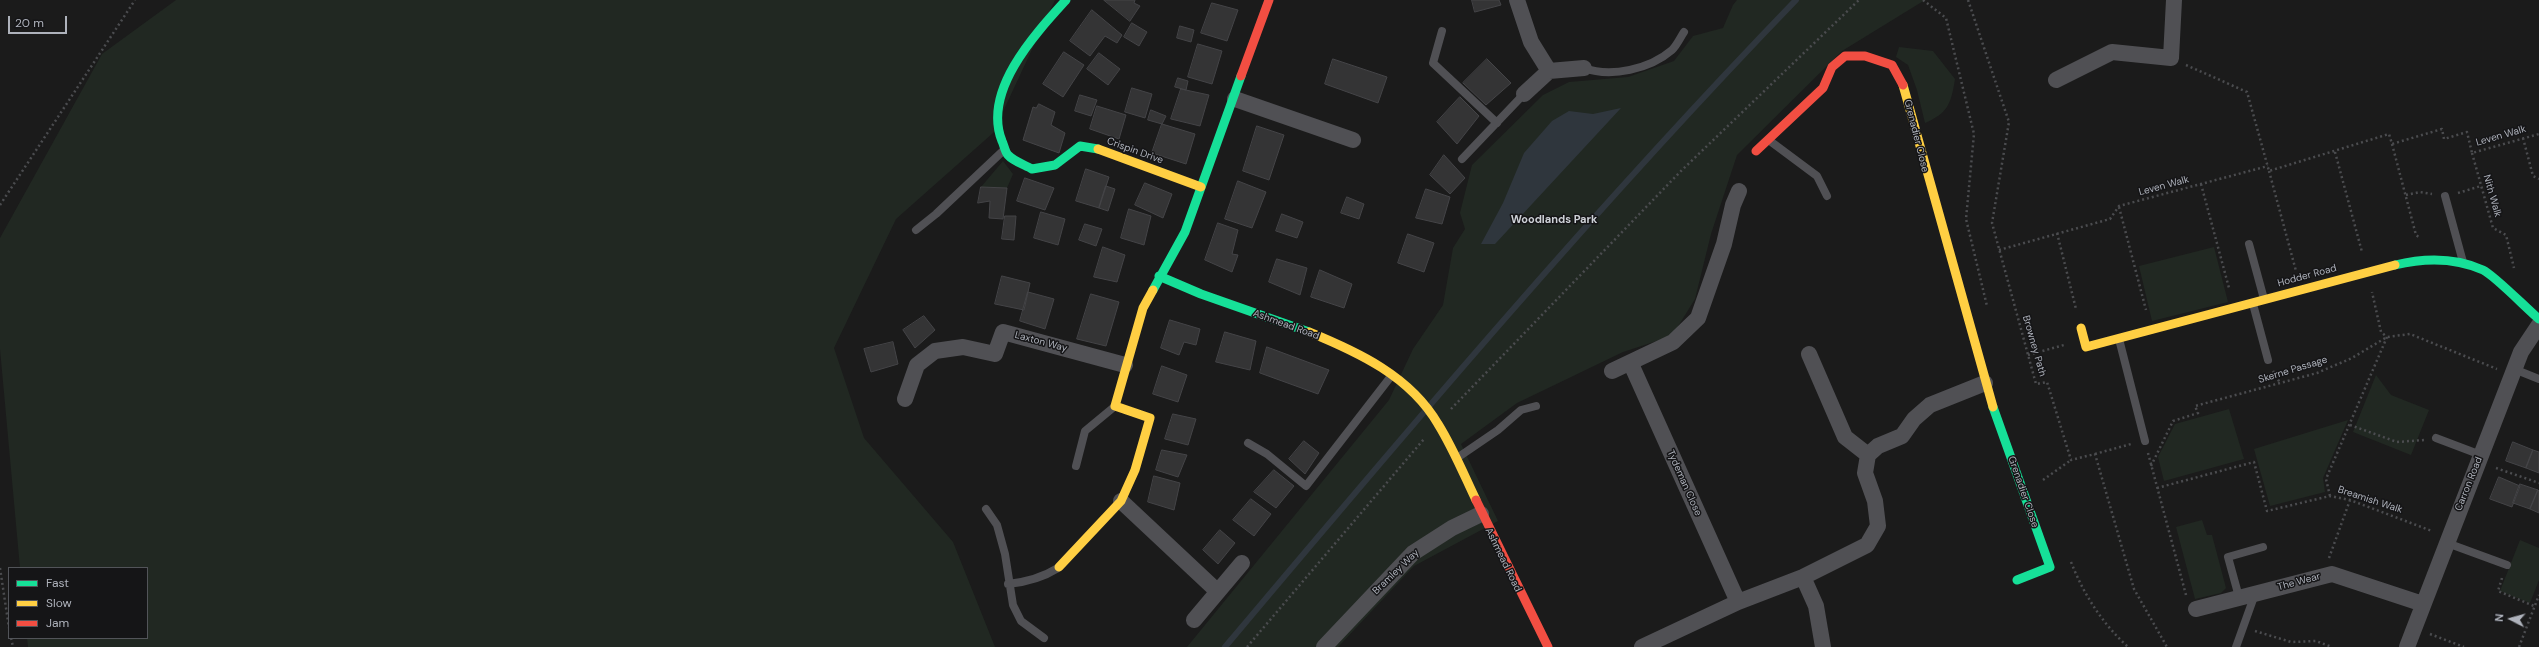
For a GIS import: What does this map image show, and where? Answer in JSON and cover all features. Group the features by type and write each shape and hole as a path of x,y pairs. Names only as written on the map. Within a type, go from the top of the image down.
{"street":[{"name":"Crispin Drive","path":"1066,0 1035,34 1013,68 999,103 998,130 1008,155 1032,169 1055,165 1080,146 1104,150 1201,187"},
{"path":"1059,567 1121,501 1135,470 1150,418 1115,406 1125,365 1142,308 1185,232 1235,99 1269,0"},
{"path":"1517,0 1531,42 1548,71"},
{"path":"2056,80 2112,52 2172,58 2174,0"},
{"name":"Grenadier Close","path":"1756,152 1823,88 1832,67 1845,56 1865,56 1892,65 1901,78 1929,186 1957,278 1985,383 2050,567 2017,580"},
{"path":"1524,94 1548,71 1584,68"},
{"path":"1235,99 1353,140"},
{"path":"1612,371 1631,364 1673,342 1698,318 1724,244 1733,205 1739,191"},
{"name":"Hodder Road","path":"2084,340 2086,347 2367,271 2416,260 2436,259 2484,270 2539,320"},
{"name":"Ashmead Road","path":"1159,276 1185,289 1309,332 1353,351 1392,374 1420,402 1435,420 1456,459 1481,514 1548,647"},
{"name":"Carron Road","path":"2407,647 2521,352 2539,325"},
{"path":"2081,328 2084,340"},
{"name":"Laxton Way","path":"905,399 917,365 935,352 963,347 995,354 1003,332 1125,365"},
{"path":"1809,354 1845,437 1868,455"},
{"name":"Tydeman Close","path":"1631,364 1738,602"},
{"path":"1642,647 1738,602 1804,577 1867,545 1878,526 1875,501 1865,473 1868,455 1878,446 1902,436 1914,419 1930,405 1985,383"},
{"path":"1121,501 1217,591"},
{"name":"Bramley Way","path":"1324,647 1413,553 1452,528 1481,514"},
{"path":"1194,620 1242,563"},
{"name":"The Wear","path":"2196,609 2332,574 2423,604"},
{"path":"1804,577 1816,606 1823,647"}],"lane":[{"path":"1442,31 1433,63 1497,123"},
{"path":"1584,68 1595,72 1626,71 1654,62 1673,49 1684,32"},
{"path":"1462,159 1524,94"},
{"path":"1769,140 1817,176 1827,196"},
{"path":"916,230 936,214 1005,149"},
{"path":"2445,196 2464,265"},
{"path":"2249,244 2265,299"},
{"path":"2253,303 2268,360"},
{"path":"2119,338 2145,441"},
{"path":"2513,372 2539,379"},
{"path":"1248,443 1267,454 1306,486 1392,374"},
{"path":"1076,466 1085,431 1115,406"},
{"path":"1456,459 1498,430 1521,410 1536,406"},
{"path":"2436,438 2480,458"},
{"path":"986,509 997,525 1005,554 1008,584 1013,605 1021,621 1044,638"},
{"path":"2448,540 2507,565"},
{"path":"2239,597 2228,556 2263,547"},
{"path":"1008,584 1035,580 1059,567"},
{"path":"2236,647 2255,594"}],"path":[{"path":"0,205 134,0"},
{"path":"1248,647 1435,420 1681,171 1859,0"},
{"path":"1923,0 1946,18 1974,134 1966,219 1988,307"},
{"name":"Browney Path","path":"1968,0 2009,122 1992,223 2036,384 2047,382 2071,460"},
{"path":"2172,58 2247,92 2301,289"},
{"name":"Leven Walk","path":"2392,144 2442,129 2444,139 2467,132 2472,153 2539,134"},
{"path":"2269,171 2335,152 2389,134 2416,235 2427,245 2436,259"},
{"path":"2523,138 2533,176 2539,179"},
{"path":"2330,496 2326,479 2386,337 2381,332 2367,271 2335,152"},
{"name":"Nith Walk","path":"2472,153 2493,228 2506,235 2515,270"},
{"name":"Leven Walk","path":"2118,206 2268,166"},
{"path":"2202,184 2234,308"},
{"path":"2406,195 2420,192 2445,196 2481,186"},
{"path":"1999,250 2110,218 2118,206"},
{"path":"2118,206 2150,330"},
{"path":"2057,233 2081,328"},
{"name":"Skerne Passage","path":"2151,466 2173,421 2198,413 2195,406 2317,373 2352,358 2386,337 2410,334 2513,372"},
{"path":"2028,355 2084,340"},
{"path":"2350,425 2397,442 2436,438"},
{"path":"2043,480 2071,460 2145,441 2187,600 2196,609"},
{"path":"2095,454 2134,589 2167,647"},
{"path":"2480,458 2539,483"},
{"name":"Breamish Walk","path":"2157,488 2254,462 2267,511 2330,496 2350,500 2448,540"},
{"path":"2040,473 2045,487"},
{"path":"2332,574 2328,559 2350,500"},
{"path":"2071,560 2081,586 2108,629 2128,647"},
{"path":"2507,565 2498,591 2534,606"},
{"path":"0,568 8,621"},
{"path":"2519,647 2539,595"},
{"path":"2243,627 2291,642 2316,642 2332,647"},
{"path":"2414,628 2464,647"}],"shaded area":[{"path":"176,0 1055,0 993,133 896,219 834,348 864,438 953,542 995,647 28,647 27,639 148,639 148,567 20,567 0,349 0,238 102,54"},
{"path":"1737,0 1925,0 1842,51 1737,155 1711,234 1695,299 1672,336 1623,352 1517,403 1461,444 1498,521 1414,566 1338,647 1187,647 1389,400 1413,349 1443,305 1453,248 1465,229 1460,213 1472,165 1543,95 1569,82 1628,77 1674,61 1693,36 1723,28 1733,5"},
{"path":"1899,47 1933,51 1955,79 1952,95 1947,107 1939,115 1925,123 1917,90 1908,65 1896,57"},
{"path":"1621,108 1495,244 1481,244 1503,203 1524,153 1552,121 1569,111 1593,114"},
{"path":"1003,161 1013,174 1007,188 981,187"},
{"path":"2214,247 2228,302 2152,321 2139,266"},
{"path":"2376,375 2391,395 2429,410 2411,455 2353,432"},
{"path":"2229,409 2244,459 2164,481 2158,457 2175,424"},
{"path":"2348,420 2323,478 2325,492 2270,506 2254,449"},
{"path":"2202,520 2207,535 2212,535 2226,588 2221,593 2195,599 2176,527"},
{"path":"2520,540 2539,548 2539,580 2530,603 2500,591"}],"building":[{"path":"1104,0 1135,0 1134,3 1140,6 1130,21"},
{"path":"1472,0 1499,0 1501,5 1475,12"},
{"path":"1212,3 1238,10 1227,41 1201,33"},
{"path":"1092,10 1122,35 1117,43 1105,36 1090,56 1070,41"},
{"path":"1132,23 1147,32 1139,46 1124,37"},
{"path":"1180,26 1194,30 1191,42 1177,38"},
{"path":"1198,44 1222,51 1212,84 1188,77"},
{"path":"1064,52 1084,65 1063,97 1043,84"},
{"path":"1099,53 1120,69 1108,85 1087,69"},
{"path":"1333,59 1387,77 1378,103 1325,84"},
{"path":"1487,59 1511,83 1486,105 1463,83"},
{"path":"1178,78 1188,81 1186,90 1175,87"},
{"path":"1132,88 1152,94 1145,118 1125,112"},
{"path":"1181,89 1209,95 1200,126 1171,119"},
{"path":"1080,95 1097,100 1091,116 1075,111"},
{"path":"1460,97 1479,116 1457,144 1437,122"},
{"path":"1039,104 1055,112 1051,125 1065,133 1059,153 1023,140 1033,107 1036,108"},
{"path":"1097,106 1126,115 1119,139 1090,129"},
{"path":"1151,110 1166,116 1162,124 1148,120"},
{"path":"1162,124 1195,134 1186,164 1152,153"},
{"path":"1257,126 1284,135 1269,180 1243,171"},
{"path":"1444,155 1465,178 1450,194 1430,175"},
{"path":"1086,169 1109,177 1099,208 1076,201"},
{"path":"1025,178 1054,188 1045,210 1017,201"},
{"path":"1238,181 1266,192 1252,228 1225,219"},
{"path":"1145,183 1172,194 1163,218 1135,205"},
{"path":"1106,186 1115,189 1108,211 1099,208"},
{"path":"981,187 1007,188 1003,219 989,218 990,201 978,203"},
{"path":"1426,189 1450,197 1442,224 1416,218"},
{"path":"1347,197 1364,204 1359,219 1341,213"},
{"path":"1129,209 1151,216 1144,245 1121,238"},
{"path":"1041,212 1065,219 1058,245 1034,238"},
{"path":"1282,214 1303,222 1297,238 1276,231"},
{"path":"1005,216 1016,216 1014,240 1002,239"},
{"path":"1218,223 1238,230 1232,254 1238,255 1232,272 1205,260"},
{"path":"1085,224 1102,229 1096,246 1079,240"},
{"path":"1408,234 1434,243 1424,272 1398,263"},
{"path":"1103,247 1125,255 1117,282 1094,277"},
{"path":"1277,259 1307,268 1300,295 1269,282"},
{"path":"1320,270 1352,284 1344,308 1311,297"},
{"path":"1002,276 1030,283 1024,310 995,304"},
{"path":"1028,292 1054,299 1045,329 1020,321"},
{"path":"1091,294 1119,302 1106,346 1077,339"},
{"path":"924,316 935,330 915,348 903,330"},
{"path":"1170,320 1200,329 1196,345 1184,342 1179,355 1161,348"},
{"path":"1225,332 1256,341 1250,370 1216,362"},
{"path":"893,342 898,364 871,372 864,349"},
{"path":"1267,347 1329,370 1318,394 1260,373"},
{"path":"1162,366 1187,375 1178,402 1153,394"},
{"path":"1173,414 1196,419 1188,445 1165,439"},
{"path":"1304,441 1319,453 1305,474 1289,459"},
{"path":"2513,442 2533,450 2526,468 2506,461"},
{"path":"1162,450 1187,455 1178,477 1156,470"},
{"path":"2533,450 2539,452 2539,473 2526,468"},
{"path":"1274,470 1294,486 1276,508 1254,492"},
{"path":"1154,476 1180,483 1174,510 1148,502"},
{"path":"2499,477 2520,486 2512,507 2490,499"},
{"path":"2520,484 2538,490 2530,509 2513,503"},
{"path":"2538,490 2539,491 2539,513 2530,509"},
{"path":"1251,499 1271,514 1254,536 1233,520"},
{"path":"1220,530 1235,543 1218,564 1203,550"}],"waterway":[{"path":"1225,647 1434,400 1576,238 1648,157 1796,0"}],"traffic: fast":[{"path":"1066,0 1027,46 1005,83 999,103 998,122 1002,141 1005,150 1010,157 1032,169 1055,165 1080,146 1098,149"},
{"path":"1153,290 1185,232 1241,76"},
{"path":"2395,265 2417,261 2439,260 2461,263 2483,270 2495,278 2539,319"},
{"path":"1159,276 1201,294 1309,332"},
{"path":"1993,407 2050,567 2017,580"}],"traffic: slow":[{"path":"1903,85 1993,407"},
{"path":"1098,149 1201,187"},
{"path":"2081,328 2086,347 2395,265"},
{"path":"1059,567 1121,501 1135,470 1150,418 1115,406 1143,308 1153,290"},
{"path":"1309,332 1364,357 1398,379 1413,392 1438,424 1476,500"}],"traffic: jam":[{"path":"1241,76 1269,0"},
{"path":"1756,151 1823,88 1832,67 1845,56 1865,56 1892,65 1903,85"},
{"path":"1476,500 1548,647"}],"district":[{"name":"Woodlands Park","path":"1554,220"}]}
